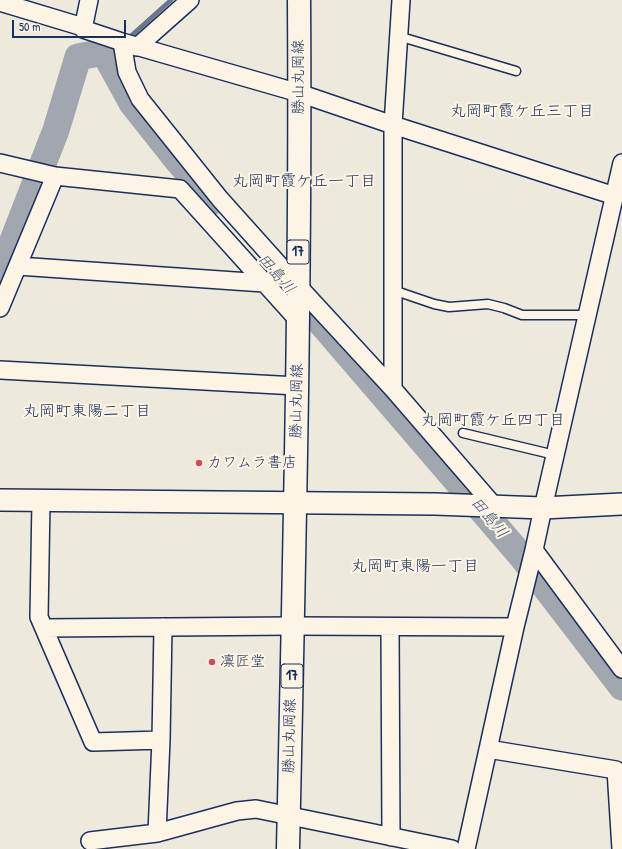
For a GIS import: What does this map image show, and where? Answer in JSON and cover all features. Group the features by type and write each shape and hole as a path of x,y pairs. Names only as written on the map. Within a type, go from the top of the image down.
{"main road":[{"name":"勝山丸岡線","path":"288,849 298,320 300,93 299,0"}],"street":[{"path":"83,27 89,0"},
{"path":"190,0 129,45 127,72 140,99 220,199 393,389 495,507"},
{"path":"393,389 393,125 401,0"},
{"path":"0,2 83,27 83,29 129,45 300,93 393,125 615,196"},
{"path":"0,163 55,176 180,189 298,320"},
{"path":"466,849 515,627 534,550 542,508 622,163"},
{"path":"0,308 55,176"},
{"path":"18,266 264,283"},
{"path":"0,370 297,386"},
{"path":"0,500 295,504 435,504 542,508 622,504"},
{"path":"40,501 39,617 93,742 161,740"},
{"path":"534,550 622,669"},
{"path":"44,628 293,626 515,627"},
{"path":"157,833 161,740 163,627"},
{"path":"390,627 391,837"},
{"path":"488,749 616,770 621,849"},
{"path":"90,841 157,833 238,811 256,809 452,849"}],"lane":[{"path":"398,36 516,71"},
{"path":"393,290 434,304 449,307 488,304 522,315 587,315"},
{"path":"463,433 555,455"}],"waterway":[{"path":"125,39 132,35 171,0"},
{"path":"104,52 116,45"},
{"name":"田島川","path":"0,274 56,130 78,57 104,52 132,103 178,161 213,201"},
{"name":"田島川","path":"309,309 523,558 622,687"}],"place":[{"name":"カワムラ書店","path":"199,463"},
{"name":"凛匠堂","path":"212,662"}],"district":[{"name":"丸岡町霞ケ丘三丁目","path":"522,112"},
{"name":"丸岡町霞ケ丘一丁目","path":"304,182"},
{"name":"丸岡町東陽二丁目","path":"87,412"},
{"name":"丸岡町霞ケ丘四丁目","path":"493,421"},
{"name":"丸岡町東陽一丁目","path":"415,567"}]}
